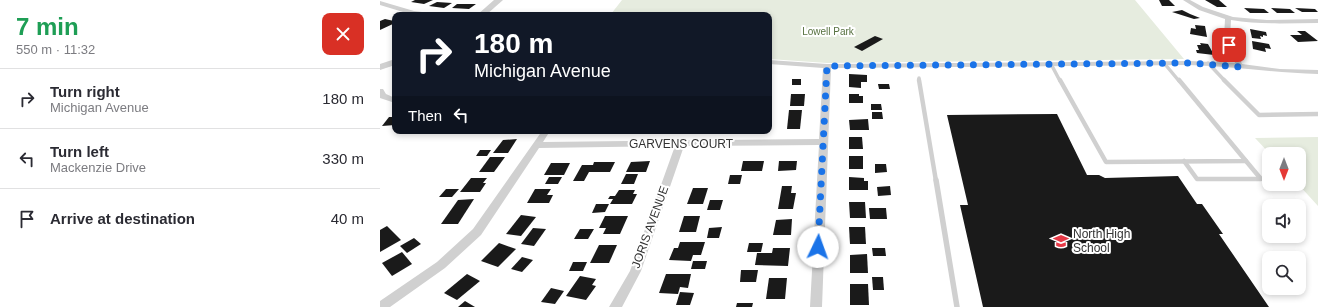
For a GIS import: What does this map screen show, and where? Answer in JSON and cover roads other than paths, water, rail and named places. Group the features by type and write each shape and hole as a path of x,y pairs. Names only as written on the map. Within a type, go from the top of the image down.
{"street":[{"path":"485,12 499,0"},
{"path":"1186,0 1207,11 1228,18 1257,21 1318,21"},
{"path":"380,3 414,12"},
{"path":"1228,18 1227,37 1240,67"},
{"path":"772,62 827,66 1208,63 1280,72 1318,72"},
{"path":"380,67 392,63"},
{"path":"816,307 827,66"},
{"path":"380,91 383,96 392,100"},
{"path":"381,307 429,275 461,248 487,219 544,134"},
{"name":"GARVENS COURT","path":"538,144 823,142"},
{"name":"JORIS AVENUE","path":"615,307 635,271 680,144"}],"lane":[{"path":"1164,63 1217,124 1261,179 1198,179 1184,161"},
{"path":"1208,63 1259,115 1318,114"},
{"path":"1051,64 1106,162 1246,161"},
{"path":"919,78 957,307"}],"place":[{"name":"North High School","path":"1061,241"}],"park label":[{"name":"Lowell Park","path":"828,31"}]}
